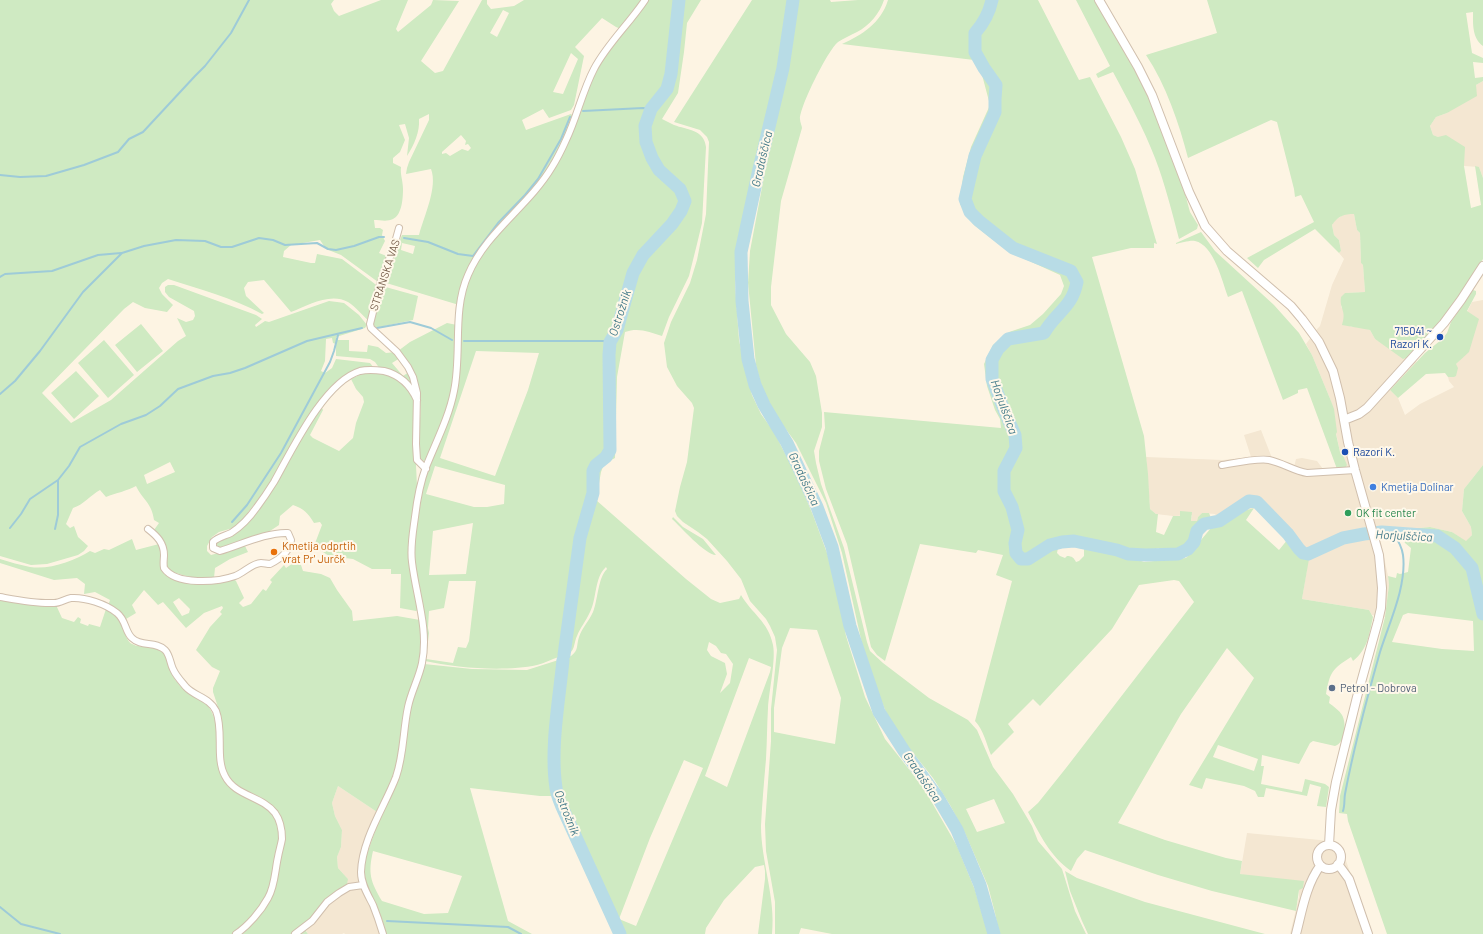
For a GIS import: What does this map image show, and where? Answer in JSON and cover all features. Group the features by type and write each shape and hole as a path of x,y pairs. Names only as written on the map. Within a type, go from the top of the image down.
{"street":[{"path":"383,934 374,908 363,884 361,874 362,861 375,823 396,776 401,759 408,704 422,662 424,634 421,607 412,561 412,540 420,488 454,394 457,378 460,308 463,290 476,258 490,238 521,206 551,168 566,141 584,89 603,52 634,16 645,0"},
{"path":"1099,0 1138,66 1152,95 1189,192 1205,226 1227,251 1290,306 1311,330 1319,342 1333,371 1355,470 1375,543 1381,570 1382,588 1381,608 1357,697 1330,810 1329,845"},
{"name":"STRANSKA VAS","path":"399,228 380,284 370,324 371,328 397,352 408,367 416,387 417,460 426,469"},
{"path":"1344,420 1359,414 1367,408 1430,339 1461,300 1483,266"},
{"path":"148,529 160,539 164,556 164,568 176,577 195,581 216,580 234,576 257,564 270,564 288,551 291,540 288,533 263,538 220,551 213,548 213,542 215,539 238,528 256,508 274,483 284,462 321,403 348,378 359,371 366,370 382,371 396,376 409,386 417,400"},
{"path":"1222,465 1268,459 1300,472 1307,473 1355,470"},
{"path":"0,597 56,603 65,599 83,598 108,607 117,613 122,619 130,637 138,643 157,645 166,650 173,669 179,679 187,688 209,701 215,710 219,722 221,763 224,775 230,784 237,790 268,806 275,814 280,825 282,840 268,898 244,929 236,934"},
{"path":"1325,846 1333,846 1339,852 1340,860 1338,864 1336,867 1328,869 1320,866 1317,858 1319,851 1325,846"},
{"path":"1338,864 1348,879 1368,934"},
{"path":"1296,934 1312,877 1320,866"},
{"path":"295,934 312,921 327,902 339,892 349,887 363,884"}],"shaded area":[{"path":"1483,81 1483,178 1479,167 1464,166 1464,159 1438,137 1433,135 1430,126 1436,117 1447,113 1476,85"},
{"path":"1345,214 1354,214 1357,230 1360,233 1361,263 1363,265 1365,292 1345,293 1341,307 1344,311 1344,318 1351,327 1361,327 1370,330 1375,339 1389,348 1411,356 1417,362 1390,390 1398,398 1405,415 1420,404 1454,387 1449,381 1448,377 1454,377 1456,364 1460,360 1467,312 1472,302 1483,300 1483,465 1464,489 1462,511 1471,527 1472,535 1466,542 1452,532 1430,527 1410,529 1378,528 1389,585 1385,617 1372,615 1369,610 1302,599 1307,569 1287,538 1254,508 1243,511 1222,525 1215,514 1202,513 1198,517 1197,521 1191,521 1192,515 1173,516 1156,514 1150,509 1146,457 1223,460 1251,457 1244,435 1261,430 1272,458 1294,467 1296,459 1302,458 1317,461 1323,469 1337,469 1342,453 1340,452 1331,401 1306,344 1320,326 1332,285 1344,259 1339,253 1341,251 1339,240 1334,235 1332,225 1335,220"},
{"path":"338,786 381,816 369,847 370,894 382,919 385,934 308,934 305,929 348,879 338,868 337,857 341,847 342,830 335,816 332,803"},
{"path":"1247,833 1320,840 1340,844 1372,934 1290,934 1299,897 1299,890 1240,874"}],"green space":[{"path":"0,0 334,0 331,4 334,11 339,16 381,0 408,0 396,29 398,32 431,5 433,0 459,1 421,61 435,73 443,71 482,0 487,0 487,4 491,9 514,6 524,0 642,0 621,29 602,18 575,47 584,56 574,105 571,110 549,118 543,109 522,120 526,130 571,114 573,116 564,141 541,179 481,248 459,305 383,282 402,235 419,235 430,202 433,184 431,169 406,174 409,162 429,120 429,114 419,119 419,129 407,156 409,138 405,124 399,125 405,140 400,152 393,158 393,163 401,167 403,189 402,201 400,210 396,217 386,221 374,220 375,228 380,228 383,230 382,235 385,241 379,253 389,257 378,282 341,255 326,249 320,240 291,245 284,251 283,257 311,263 315,263 317,254 342,259 375,284 378,288 369,321 348,302 334,298 319,301 291,312 264,280 248,282 244,288 246,296 264,313 262,314 251,308 204,290 168,279 162,283 159,288 162,294 173,305 167,312 145,308 133,302 124,309 42,393 71,423 111,400 178,341 186,336 177,318 186,322 193,320 195,316 194,311 169,297 165,292 165,287 168,285 174,285 256,315 262,319 255,325 256,327 265,321 269,322 329,301 344,303 359,315 367,325 365,328 336,337 336,340 349,340 349,351 367,352 368,345 378,347 386,353 396,352 400,358 392,363 403,376 409,372 413,387 380,369 375,362 370,359 336,356 336,344 333,343 332,338 326,339 325,361 321,371 325,373 332,368 336,359 370,363 374,368 363,367 330,388 315,406 266,489 240,523 233,528 219,532 212,537 207,546 207,551 211,555 245,546 248,552 230,559 215,568 214,578 193,578 169,571 166,560 165,546 154,530 159,523 154,520 149,505 136,486 106,497 100,490 80,505 73,508 66,524 70,528 74,526 78,537 88,546 78,555 47,564 31,565 0,556","holes":["503,10 509,13 497,37 490,33","571,53 578,59 563,94 553,92","461,135 466,141 465,145 468,144 471,148 468,151 462,149 450,156 446,153 442,154 442,152","402,243 415,246 413,254 401,250","170,462 175,472 147,484 144,475"]},
{"path":"647,0 701,0 687,23 678,93 662,119 674,125 698,133 705,141 706,147 702,223 689,276 669,317 662,336 639,330 625,332 617,377 615,458 604,464 596,500 711,599 720,603 739,599 741,595 745,602 764,624 771,637 774,659 768,708 761,826 763,853 772,907 772,934 758,934 765,879 764,865 755,867 724,900 706,928 705,934 613,934 611,921 555,796 540,796 470,788 508,921 532,934 385,934 382,919 365,881 363,872 366,857 375,831 395,785 411,702 424,664 472,669 527,670 571,656 576,650 580,634 593,612 600,583 607,569 606,567 599,577 592,607 578,633 573,650 568,655 537,665 496,669 451,666 425,661 427,632 414,557 414,542 425,478 454,402 458,385 463,295 478,260 490,244 523,208 569,140 590,84 599,66 608,52 635,19","holes":["476,351 539,353 528,390 495,476 440,458","435,466 505,485 504,504 487,507 474,507 426,494","473,523 466,574 429,575 433,531","449,581 476,581 469,641 466,648 458,647 453,663 426,659 429,633 429,611 444,608","709,642 716,646 721,653 726,654 733,664 730,683 720,693 727,674 725,663 711,656 707,650","749,658 771,667 727,787 705,776","684,760 703,768 636,926 619,919 650,838","373,851 462,876 448,913 424,914 382,901 371,877"]},
{"path":"752,0 789,0 783,34 780,69 759,143 737,251 735,284 739,340 752,395 761,414 774,432 796,475 827,553 837,588 846,636 865,697 885,739 923,787 957,846 975,890 988,934 832,934 801,928 799,934 775,934 775,902 766,851 765,824 771,741 771,709 777,650 775,637 766,619 750,601 741,579 727,561 707,539 683,522 677,516 675,511 687,462 694,408 692,403 677,386 667,367 664,343 671,322 690,283 697,260 706,214 709,142 707,137 700,130 674,122","holes":["790,628 817,630 841,698 835,744 774,732 774,708 782,648"]},
{"path":"799,0 830,0 831,2 884,0 880,10 870,23 838,42 833,47 809,91 801,112 800,119 802,128 781,201 771,287 771,305 786,334 810,362 816,376 822,413 822,427 814,451 816,463 821,484 844,548 870,651 883,663 929,698 968,720 977,730 993,767 1013,794 1032,826 1038,841 1062,869 1075,911 1086,934 999,934 988,886 965,833 933,778 898,734 886,712 866,662 842,553 826,503 796,443 770,404 761,385 756,365 748,283 750,251","holes":["994,799 1005,823 977,832 966,809"]},
{"path":"888,0 1038,0 1079,80 1090,77 1121,137 1135,169 1157,244 1154,243 1154,248 1131,248 1092,257 1144,436 1150,509 1158,514 1156,532 1164,535 1173,516 1180,516 1180,511 1192,512 1191,521 1197,521 1198,517 1202,513 1209,513 1211,518 1200,524 1195,530 1193,538 1179,550 1171,552 1158,548 1151,551 1132,553 1130,557 1144,562 1186,558 1211,528 1217,527 1243,511 1254,508 1246,520 1279,550 1288,539 1300,557 1309,559 1302,599 1369,610 1373,617 1367,641 1362,652 1353,661 1351,657 1336,668 1329,681 1326,694 1330,697 1329,703 1342,715 1344,719 1345,728 1341,741 1335,746 1313,741 1310,743 1299,764 1262,755 1261,766 1264,766 1261,784 1302,792 1305,779 1325,784 1329,787 1326,807 1317,806 1321,787 1310,784 1307,796 1266,788 1264,797 1258,797 1255,791 1244,786 1206,778 1202,789 1189,785 1254,678 1227,648 1181,714 1118,823 1165,840 1226,858 1242,861 1240,874 1304,881 1303,888 1299,890 1296,911 1212,891 1158,875 1085,850 1077,859 1071,871 1051,852 1028,812 1038,803 1066,768 1194,602 1179,581 1174,580 1139,585 1112,629 1040,706 1033,699 1008,724 1014,732 991,755 983,733 975,721 1012,581 996,575 1003,555 978,550 976,553 920,544 885,661 877,655 871,647 847,544 826,489 819,461 819,451 825,428 824,412 1001,428 1000,419 995,410 987,386 984,364 993,345 1009,332 1030,325 1043,314 1061,294 1064,286 1060,275 1025,259 992,239 973,224 960,204 963,177 971,147 990,105 981,71 974,60 842,44 857,37 876,22","holes":["1065,544 1084,546 1084,556 1076,562 1072,557 1067,556 1065,558 1060,556 1057,553 1058,548","1218,745 1258,759 1254,771 1213,757"]},
{"path":"1076,0 1095,0 1147,92 1184,190 1190,212 1198,225 1197,229 1179,239 1159,168 1136,115 1113,72 1098,78 1096,74 1110,66"},
{"path":"1207,0 1483,0 1483,46 1479,43 1475,35 1473,26 1473,12 1466,13 1472,53 1483,58 1483,63 1473,62 1475,78 1483,77 1483,81 1476,85 1477,96 1447,113 1436,117 1430,126 1433,135 1438,137 1446,135 1465,147 1464,166 1471,208 1481,205 1475,166 1479,167 1483,178 1483,259 1456,302 1411,356 1403,359 1375,339 1370,330 1342,325 1344,316 1341,297 1345,293 1365,292 1363,265 1361,263 1360,233 1357,230 1354,214 1342,216 1332,225 1334,235 1339,240 1341,251 1339,253 1315,229 1264,260 1258,268 1247,258 1314,222 1301,195 1295,197 1277,122 1271,120 1188,158 1166,92 1146,55 1217,33"},
{"path":"1201,232 1215,251 1274,305 1299,333 1312,355 1334,409 1336,434 1340,452 1342,453 1347,465 1345,468 1337,469 1307,388 1298,390 1298,393 1283,400 1242,291 1228,297 1216,264 1212,256 1202,244 1195,241 1188,241 1176,244"},
{"path":"382,286 418,296 413,320 375,328 374,313"},
{"path":"1473,290 1476,291 1476,294 1467,311 1479,319 1469,352 1456,364 1458,368 1456,376 1448,377 1445,373 1426,374 1398,398 1390,390 1425,353 1447,333 1451,322"},
{"path":"447,323 457,325 454,385 451,398 428,459 423,461 419,456 418,449 420,401 417,383 414,374 398,351 410,342"},
{"path":"141,324 163,351 137,372 115,345"},
{"path":"104,340 134,375 108,398 78,363"},
{"path":"76,371 99,396 74,419 51,393"},
{"path":"365,372 380,373 395,378 405,386 415,399 417,486 411,532 419,609 416,611 400,608 401,574 391,574 391,569 372,569 353,559 329,556 314,546 322,525 320,522 314,523 305,512 293,505 280,516 279,525 264,535 223,548 218,548 214,544 243,526 321,406 323,410 310,435 313,438 339,451 353,438 356,423 364,402 363,397 356,389 351,379"},
{"path":"1483,465 1483,934 1387,934 1348,821 1347,814 1339,813 1340,796 1385,617 1389,585 1388,576 1396,578 1397,573 1400,574 1408,572 1411,548 1403,539 1405,533 1410,529 1430,527 1452,532 1466,541 1472,535 1471,527 1462,511 1464,489","holes":["1408,613 1473,621 1474,651 1442,649 1392,642 1403,615"]},
{"path":"673,517 683,527 703,539 716,555 711,554 693,540 672,519"},
{"path":"132,539 136,550 159,544 164,574 172,578 198,583 234,579 244,598 239,603 243,607 251,604 263,589 266,591 272,582 270,580 284,565 286,568 299,559 303,571 321,574 330,578 352,611 353,621 397,616 420,620 422,647 419,663 406,701 398,762 377,812 338,786 332,803 335,816 342,830 341,847 337,857 338,868 348,879 346,889 328,903 305,930 308,934 0,934 0,600 56,605 62,618 74,622 78,617 81,619 80,623 88,626 89,624 100,627 106,609 115,613 121,620 129,642 139,646 161,650 166,656 176,681 189,693 204,702 212,712 219,735 223,756 220,713 213,692 213,688 220,671 212,667 196,650 210,627 222,614 220,612 223,608 222,606 204,613 186,628 163,602 158,605 144,590 132,605 136,613 126,619 122,613 108,606 110,600 95,592 84,594 85,584 77,578 54,580 0,563 0,559 38,568 62,564 90,551 95,553 104,549 109,550","holes":["179,598 190,609 189,613 182,616 173,602"]},
{"path":"1065,871 1077,878 1145,902 1265,934 1088,934 1070,891"}],"waterway":[{"path":"0,175 20,177 46,176 84,165 118,152 129,139 143,132 205,66 231,33 249,0"},
{"name":"Ostrožnik","path":"564,655 580,538 593,493 593,471 596,465 606,457 610,450 610,342 617,330 633,273 643,255 672,224 681,211 685,201 680,189 659,170 652,158 646,142 645,126 651,109 667,89 671,74 679,0"},
{"name":"Gradaščica","path":"793,0 783,68 741,252 742,301 748,359 755,385 764,405 787,443 817,507 832,547 850,626 879,712 904,751 937,796 957,830 980,885 994,934"},
{"name":"Horjulščica","path":"992,0 986,18 975,33 975,52 996,85 995,112 975,156 965,199 970,212 1013,248 1071,271 1077,282 1075,291 1068,304 1044,333 1008,339 998,349 992,360 992,379 1015,435 1016,448 1004,471 1004,491 1012,507 1018,530 1015,543 1016,553 1021,559 1028,559 1050,545 1074,541 1117,550 1128,554 1178,554 1188,549 1194,542 1197,531 1204,524 1219,521 1249,501 1257,502 1288,534 1299,549 1303,553 1308,554 1343,538 1364,534 1382,532 1437,536 1455,548 1472,568 1483,614"},
{"path":"583,111 643,108 651,109"},
{"path":"404,238 428,242 458,254 473,256 498,223 538,179 561,139 570,117"},
{"path":"0,394 15,381 40,351 83,292 122,253 144,246 176,240 205,241 221,247 232,247 259,238 273,240 285,245 317,243 328,249 336,250 354,246 379,237 384,237"},
{"path":"0,277 5,274 52,271 98,255 121,253"},
{"path":"377,328 410,322 431,328 452,340"},
{"path":"10,528 30,499 58,480 69,466 80,447 121,424 146,415 160,406 178,389 213,376 230,373 245,368 307,341 362,328"},
{"path":"232,522 247,505 281,453 330,362 338,335"},
{"path":"464,341 610,342"},
{"path":"55,529 58,515 58,480"},
{"path":"1343,811 1345,794 1361,722 1380,652 1400,592 1404,567 1403,555 1400,544 1393,533"},
{"name":"Ostrožnik","path":"563,660 557,708 554,757 556,791 620,934"},
{"path":"0,907 21,924 60,934"},
{"path":"387,921 508,927 521,934"}],"place":[{"name":"715041 ~ Razori K.","path":"1440,337"},
{"name":"Razori K.","path":"1345,452"},
{"name":"Kmetija Dolinar","path":"1373,487"},
{"name":"OK fit center","path":"1348,513"},
{"name":"Kmetija odprtih vrat Pr' Jurčk","path":"274,552"},
{"name":"Petrol - Dobrova","path":"1332,688"}]}
